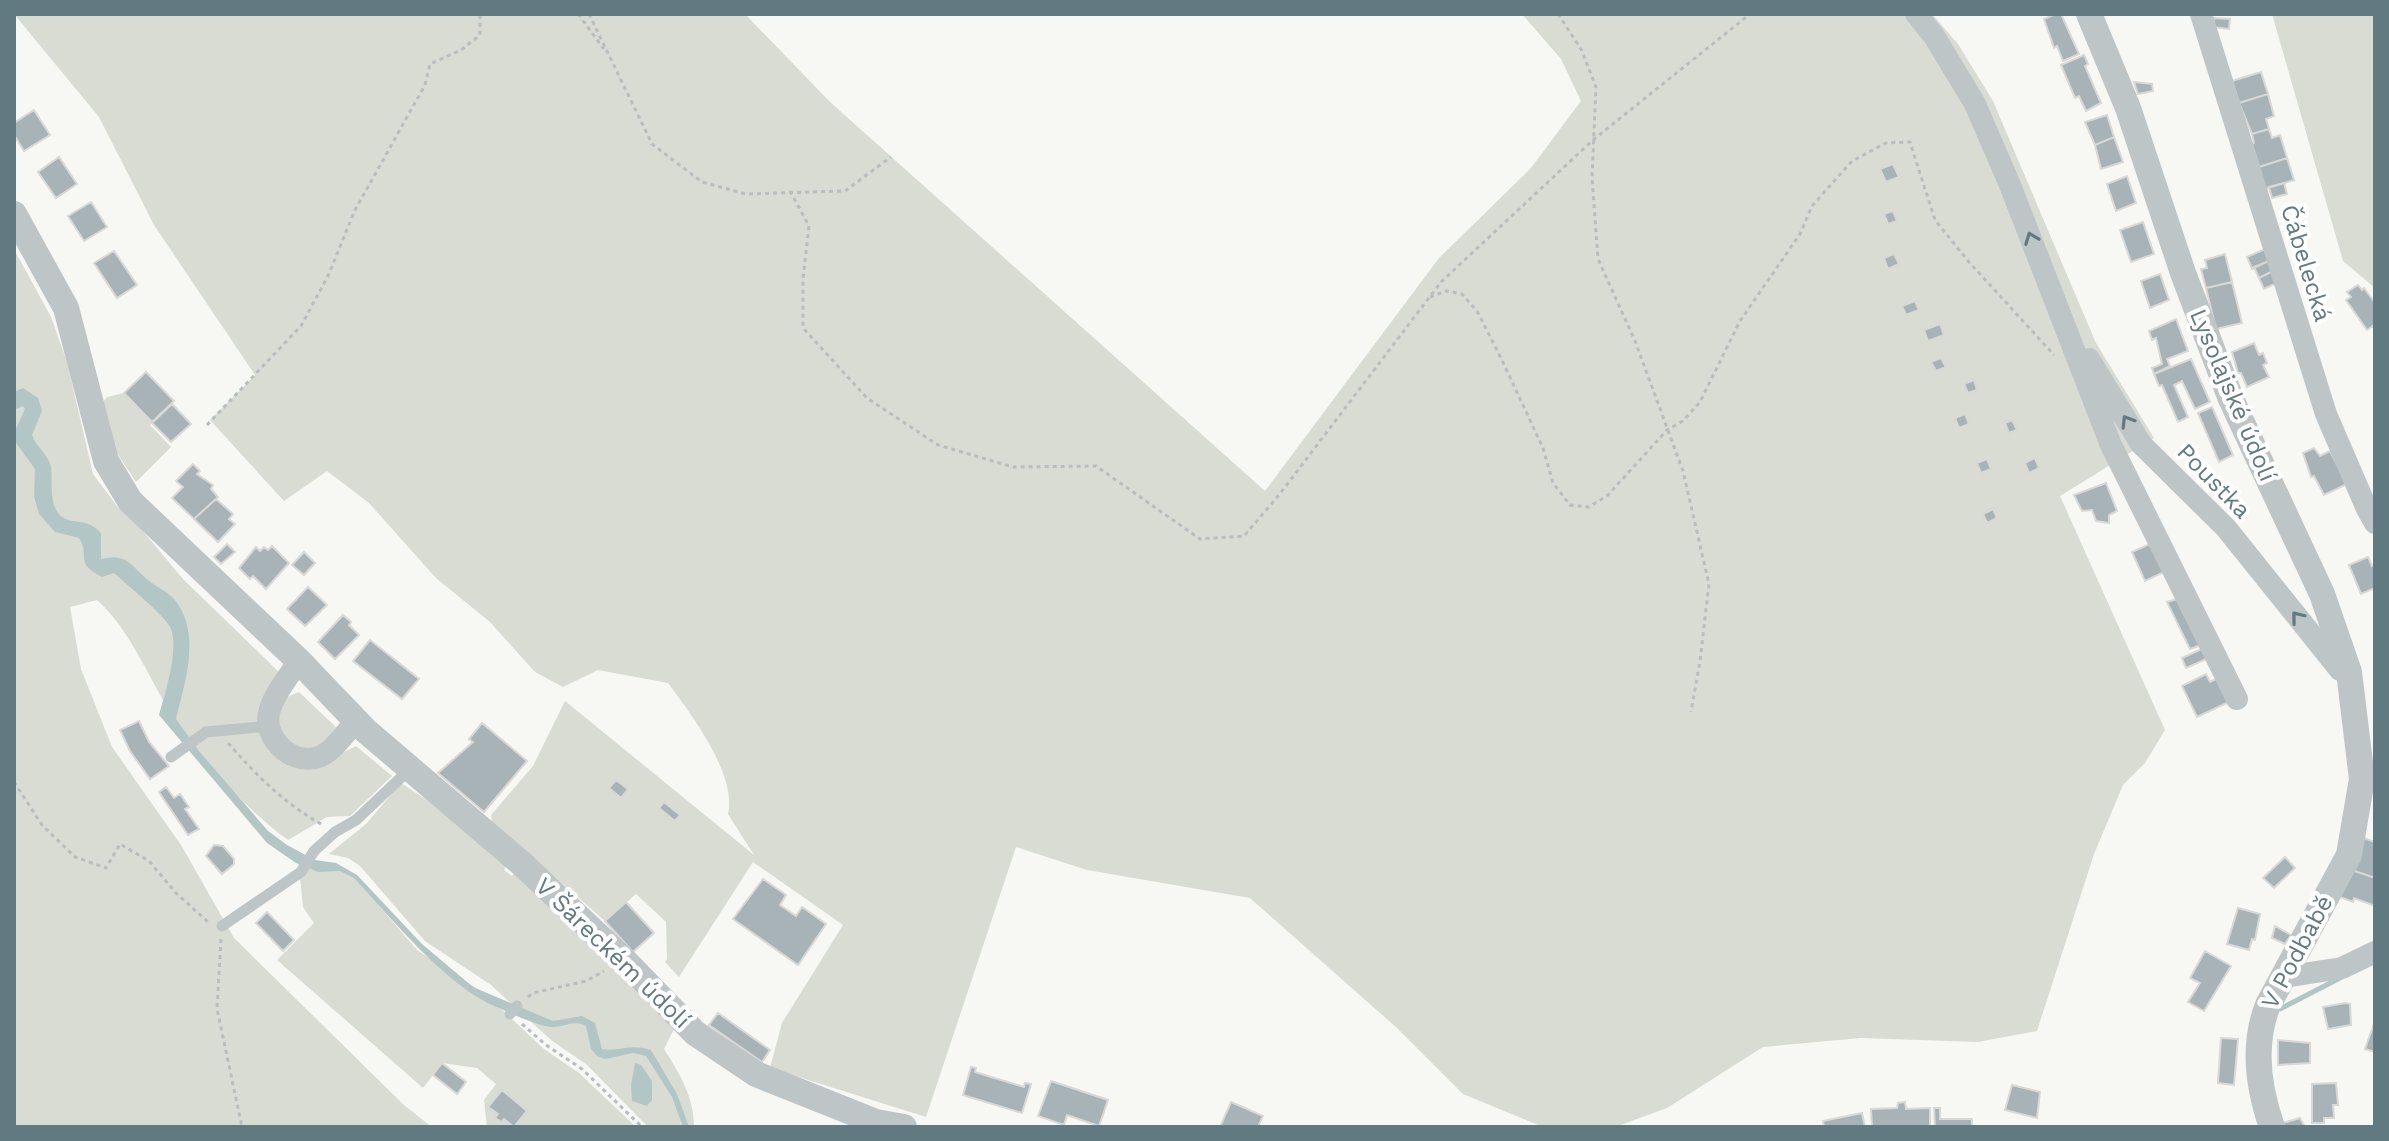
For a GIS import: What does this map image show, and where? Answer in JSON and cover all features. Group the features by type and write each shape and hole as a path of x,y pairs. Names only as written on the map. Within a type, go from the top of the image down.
{"street":[{"name":"Poustka","path":"1916,14 1934,36 1975,104 2111,445 2237,699"},
{"name":"Lysolajské údolí","path":"2089,14 2128,108 2183,273 2231,399 2322,594 2349,672 2362,779"},
{"name":"Čábelecká","path":"2201,14 2326,414 2375,523"},
{"name":"V Šáreckém údolí","path":"14,214 66,308 106,461 130,501 299,661 356,721 409,770 521,863 625,961 695,1033 756,1074 876,1122 904,1127"},
{"name":"Poustka","path":"2059,311 2141,444 2226,528 2340,670 2349,672"},
{"path":"299,661 280,688 269,711 276,745 293,757 316,758 331,748 356,721"},
{"name":"V Podbabě","path":"2272,1127 2261,1093 2259,1027 2349,855 2362,779"},
{"path":"2284,977 2342,968 2375,952"}],"lane":[{"path":"171,757 206,732 270,726"},
{"path":"222,926 301,872 314,851 335,832 356,820 409,770"}],"path":[{"path":"207,425 301,326 328,276 355,210 425,85 430,64 473,43 480,35 480,14"},
{"path":"578,14 608,55"},
{"path":"589,14 652,144 702,182 746,194 845,191 891,157"},
{"path":"1558,14 1581,49 1596,87 1592,178 1598,259 1635,341 1683,471 1709,584 1691,712"},
{"path":"790,191 809,226 803,278 803,328 867,398 938,445 1013,467 1096,466 1200,539 1244,536 1279,495 1441,282 1593,140 1750,14"},
{"path":"1429,297 1446,291 1462,294 1477,311 1523,400 1543,448 1553,483 1570,505 1589,507 1608,495 1667,430 1683,421 1700,402 1740,321 1800,234 1812,206 1852,161 1886,143 1910,142 1935,220 1969,262 2061,362 2081,368"},
{"path":"218,732 264,784 296,810 335,832"},
{"path":"14,782 42,825 75,857 106,868 120,844 149,861 201,917 215,926 222,926 217,1009 242,1127"},
{"path":"625,961 586,981 533,993 514,1010 546,1045 582,1069 642,1127"}],"shaded area":[{"path":"14,14 745,14 830,102 1265,491 1439,258 1531,168 1581,101 1561,59 1522,14 1932,14 1958,44 1993,101 2096,343 2154,438 2060,496 2165,730 2145,763 2123,785 2094,854 2037,1031 1978,1042 1861,1038 1763,1047 1667,1108 1615,1127 1543,1127 1463,1094 1397,1028 1250,898 1087,870 1016,847 926,1117 770,1068 782,1023 843,925 753,862 679,977 665,962 666,922 636,894 605,921 492,822 491,815 533,766 565,701 754,855 728,814 726,781 710,745 668,683 598,670 563,687 535,672 490,622 436,578 369,503 327,471 284,501 210,420 255,375 154,225 99,117"},
{"path":"2272,14 2375,14 2375,288 2343,261"},
{"path":"14,249 51,317 67,362 93,474 117,506 142,530 183,579 280,673 267,743 342,753 356,746 392,776 350,816 327,817 288,840 242,800 200,752 175,719 120,626 97,600 70,607 81,669 112,747 181,845 234,938 405,1106 432,1127 14,1127"},
{"path":"23,388 38,398 42,411 32,435 50,463 57,511 66,519 95,528 101,533 101,559 117,558 128,562 171,596 182,612 187,626 189,658 176,719 199,751 268,831 315,860 336,863 357,875 422,944 473,987 553,1021 582,1016 595,1023 602,1049 636,1047 651,1050 677,1094 689,1127 683,1127 672,1097 646,1056 633,1053 605,1059 591,1049 586,1026 577,1023 546,1026 480,999 422,951 354,878 340,871 318,872 296,863 267,843 159,715 172,660 173,638 168,624 114,573 102,577 93,572 85,563 79,538 55,532 39,514 34,496 35,469 16,443 16,429 25,409 23,406 14,410 14,392"},
{"path":"124,393 152,422 175,402 150,425 171,447 136,482 117,453 101,404 107,397"},
{"path":"299,692 337,728 315,749 300,751 278,734 277,719 281,703"},
{"path":"401,783 481,836 507,865 504,870 512,876 515,872 676,1025 664,1049 689,1096 694,1127 648,1127 587,1065 551,1040 491,985 425,941 360,866 348,858 329,854 366,824"},
{"path":"313,866 350,872 417,950 484,993 544,1049 579,1073 636,1127 514,1127 527,1111 502,1090 489,1107 498,1114 496,1118 502,1122 504,1119 513,1127 487,1127 484,1100 496,1084 477,1068 442,1063 423,1088 277,960 314,923 303,907 300,877"},
{"path":"635,1063 641,1065 652,1081 652,1100 647,1106 632,1101"}],"building":[{"path":"2061,14 2079,54 2063,61 2057,46 2054,48 2044,19"},
{"path":"2214,18 2230,19 2229,29 2213,27"},
{"path":"2084,55 2088,64 2085,66 2101,103 2086,111 2079,96 2075,98 2061,65"},
{"path":"2261,72 2268,94 2239,103 2232,81"},
{"path":"2134,82 2152,84 2153,91 2138,94"},
{"path":"2268,94 2274,116 2266,119 2269,129 2252,134 2239,103"},
{"path":"34,110 50,135 24,151 14,139 14,123"},
{"path":"2107,115 2114,137 2095,145 2085,122"},
{"path":"2269,129 2272,138 2280,135 2287,158 2259,167 2252,134"},
{"path":"2114,137 2123,162 2101,169 2095,145"},
{"path":"59,157 77,184 56,198 38,172"},
{"path":"2287,158 2294,180 2265,189 2259,167"},
{"path":"1893,164 1899,177 1886,182 1880,169"},
{"path":"2127,176 2136,203 2116,211 2107,184"},
{"path":"2284,183 2287,194 2272,198 2269,187"},
{"path":"91,202 107,227 84,241 68,216"},
{"path":"1893,211 1897,221 1888,224 1884,214"},
{"path":"2143,222 2154,254 2131,262 2120,230"},
{"path":"2267,248 2271,260 2252,269 2247,257"},
{"path":"114,251 137,285 117,298 94,263"},
{"path":"1894,254 1899,264 1888,269 1884,258"},
{"path":"2225,254 2232,282 2206,288 2201,269 2207,268 2205,260"},
{"path":"2271,260 2275,270 2259,278 2254,267"},
{"path":"2275,270 2279,282 2264,289 2259,278"},
{"path":"2160,274 2169,300 2150,308 2141,281"},
{"path":"2232,282 2242,323 2216,329 2206,288"},
{"path":"2358,285 2375,303 2375,329 2373,326 2367,330 2346,300 2351,297 2347,292"},
{"path":"1915,301 1919,310 1906,315 1902,306"},
{"path":"2176,319 2188,351 2167,359 2170,366 2154,374 2152,368 2162,364 2156,338 2152,340 2149,331"},
{"path":"1940,324 1944,335 1928,341 1924,330"},
{"path":"2254,343 2259,355 2263,353 2267,363 2263,365 2269,377 2247,387 2241,373 2238,373 2232,352"},
{"path":"1941,358 1946,367 1936,371 1931,362"},
{"path":"2191,359 2210,402 2195,409 2182,381 2174,385 2188,417 2178,422 2154,374"},
{"path":"146,372 174,401 152,422 124,393"},
{"path":"1974,380 1977,390 1968,393 1964,384"},
{"path":"172,404 191,424 171,442 152,423"},
{"path":"2212,407 2233,455 2219,462 2198,413"},
{"path":"1965,414 1969,424 1959,428 1955,418"},
{"path":"2012,420 2017,430 2009,433 2005,423"},
{"path":"2314,448 2320,456 2330,451 2347,484 2324,495 2314,476 2311,477 2303,453"},
{"path":"2035,458 2039,468 2029,473 2025,463"},
{"path":"1987,459 1991,469 1981,473 1977,463"},
{"path":"193,464 200,471 197,474 213,485 211,489 218,497 194,519 172,498 183,487 176,481"},
{"path":"2106,483 2117,511 2109,515 2109,523 2096,521 2092,510 2082,511 2074,495"},
{"path":"216,499 233,514 229,519 235,524 218,542 194,519"},
{"path":"1993,509 1997,518 1987,523 1983,514"},
{"path":"2154,542 2168,570 2145,581 2132,552"},
{"path":"227,544 235,552 221,564 214,557"},
{"path":"272,546 289,563 266,589 239,568 256,547 260,551"},
{"path":"304,552 315,563 304,575 292,565"},
{"path":"2368,557 2372,566 2375,565 2375,588 2361,594 2349,565"},
{"path":"308,587 327,605 305,626 287,609"},
{"path":"2181,598 2204,644 2190,649 2167,602"},
{"path":"343,615 359,635 335,659 318,642"},
{"path":"370,640 419,679 402,699 353,661"},
{"path":"2206,647 2211,657 2186,668 2182,658"},
{"path":"2206,674 2210,682 2220,677 2231,701 2197,717 2182,686"},
{"path":"139,721 149,742 169,766 150,779 130,751 120,730"},
{"path":"482,723 527,761 484,812 438,773 473,742 469,739"},
{"path":"616,780 628,789 621,798 609,788"},
{"path":"166,787 174,798 180,794 189,807 185,809 199,829 188,835 159,792"},
{"path":"664,802 680,815 675,821 659,808"},
{"path":"2361,837 2375,842 2375,878 2349,869"},
{"path":"214,845 223,846 234,859 234,864 222,874 206,856"},
{"path":"2285,857 2295,868 2274,888 2263,878"},
{"path":"2349,869 2375,878 2375,906 2354,898 2353,902 2340,897"},
{"path":"763,879 786,895 780,905 796,916 802,907 826,924 798,965 733,919"},
{"path":"626,902 654,933 633,952 605,921"},
{"path":"2238,908 2260,914 2255,940 2252,939 2249,950 2227,944"},
{"path":"267,912 294,940 283,951 256,923"},
{"path":"2275,926 2291,935 2285,944 2272,938"},
{"path":"2205,951 2231,966 2204,1011 2188,1002 2200,983 2190,978"},
{"path":"2350,1004 2351,1025 2328,1029 2323,1007"},
{"path":"718,1013 770,1050 762,1062 709,1025"},
{"path":"2375,1021 2375,1052 2365,1049"},
{"path":"2221,1038 2238,1039 2234,1085 2218,1083"},
{"path":"2278,1040 2310,1043 2310,1063 2278,1065"},
{"path":"442,1063 466,1082 457,1094 433,1075"},
{"path":"971,1067 976,1068 975,1072 1024,1087 1025,1083 1031,1084 1022,1113 963,1095"},
{"path":"1051,1081 1108,1100 1099,1126 1067,1115 1064,1125 1038,1116"},
{"path":"2336,1083 2338,1105 2333,1105 2334,1118 2324,1118 2324,1123 2312,1123 2312,1084"},
{"path":"2012,1085 2040,1092 2037,1118 2005,1110"},
{"path":"502,1090 527,1111 514,1127 504,1119 502,1122 495,1118 498,1114 488,1107"},
{"path":"1231,1102 1263,1116 1258,1127 1220,1127"},
{"path":"1905,1102 1906,1109 1930,1108 1930,1127 1872,1127 1871,1109 1897,1108 1898,1103"},
{"path":"1934,1108 1940,1108 1940,1119 1972,1119 1972,1127 1935,1127"},
{"path":"1862,1113 1865,1127 1824,1127 1823,1121"},
{"path":"2300,1118 2305,1127 2284,1127 2283,1123"}],"waterway":[{"path":"2280,1009 2342,977"}]}
